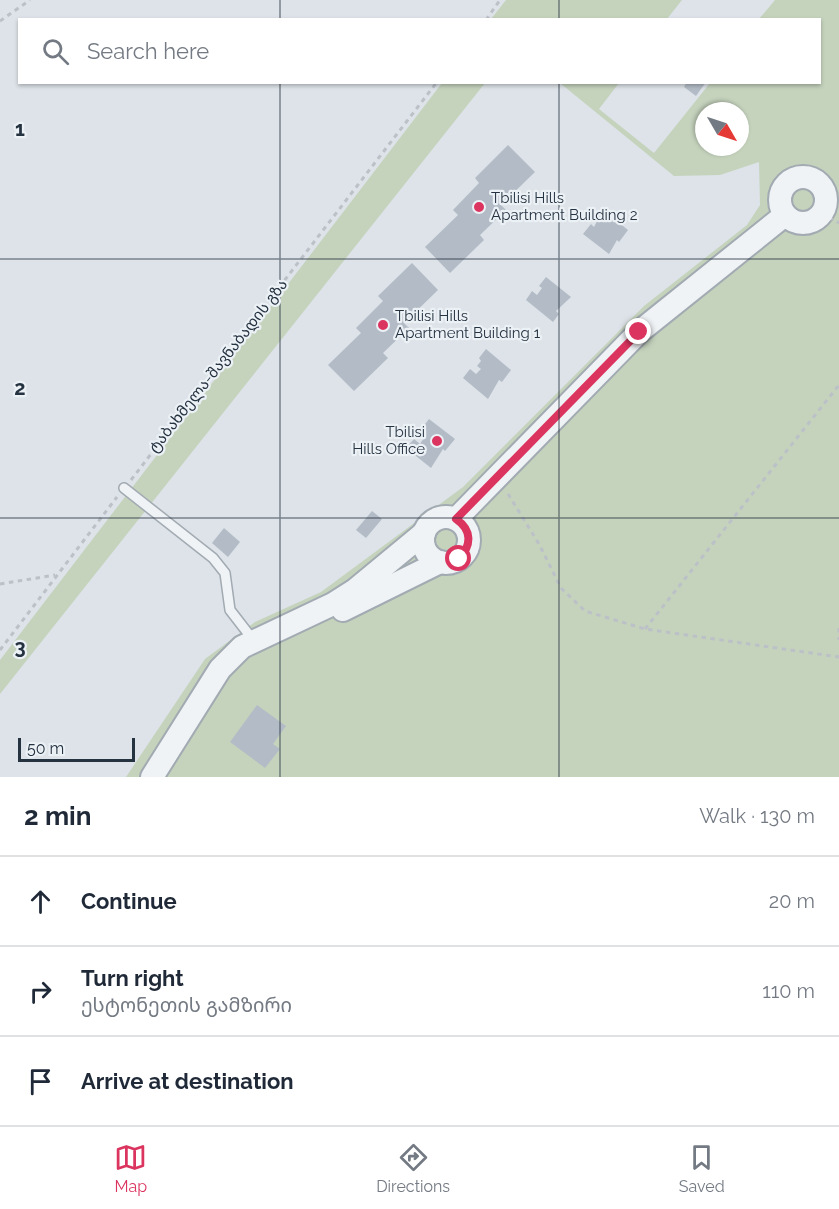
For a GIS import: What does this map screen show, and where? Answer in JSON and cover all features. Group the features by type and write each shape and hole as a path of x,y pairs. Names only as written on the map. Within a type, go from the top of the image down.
{"street":[{"path":"802,176 830,180 825,194 830,218 804,223 793,221 785,215 780,206 780,195 784,186 792,179 802,176"},
{"path":"152,777 220,669 242,647 304,619 355,590 424,534 437,519 456,519 639,332 785,215"},
{"path":"304,619 334,613 440,562 459,559 469,543 468,533 456,519"},
{"path":"424,534 424,545 430,556 440,562"}],"lane":[{"path":"124,488 213,558 225,573 230,610 254,641"}],"path":[{"path":"0,21 30,0"},
{"path":"487,18 500,0"},
{"name":"ტაბახმელა-შავნაბადის გზა","path":"0,650 435,84"},
{"path":"645,630 839,385"},
{"path":"496,476 539,544 561,588 585,611 645,630 839,657"},
{"path":"0,584 57,574"},
{"path":"839,628 839,640"}],"green space":[{"path":"506,0 682,0 668,18 492,18"},
{"path":"775,0 839,0 839,777 126,777 205,659 255,622 321,592 463,487 644,306 747,225 760,205 759,162 720,175 674,176 561,84 618,84 599,109 654,153 709,84 821,84 821,18 760,18"},
{"path":"441,84 484,84 0,694 0,660"}],"building":[{"path":"686,84 705,84 696,96 684,87"},
{"name":"Tbilisi Hills Apartment Building 2","path":"508,145 535,172 501,205 506,210 480,235 484,240 450,273 425,247 458,215 453,210 479,183 475,178"},
{"path":"603,210 628,230 619,242 617,240 609,254 583,234 591,224 594,227"},
{"name":"Tbilisi Hills Apartment Building 1","path":"412,263 438,290 404,323 409,328 383,353 388,358 354,391 328,365 361,333 356,328 383,301 378,296"},
{"path":"546,277 571,297 556,311 559,314 553,322 526,300 532,291 537,295 542,288 539,286"},
{"path":"486,349 511,370 502,382 499,380 488,399 463,378 470,369 476,374 481,369 477,366 481,361 479,358"},
{"name":"Tbilisi Hills Office","path":"429,419 455,439 445,451 443,449 431,468 406,448 414,439 420,444 424,438 421,435 425,430 422,428"},
{"path":"372,511 382,519 366,538 356,530"},
{"path":"224,528 240,542 228,557 212,543"},
{"path":"257,705 286,726 273,744 280,749 265,768 230,742"}],"place":[{"name":"Tbilisi Hills Apartment Building 2","path":"479,207"},
{"name":"Tbilisi Hills Apartment Building 1","path":"383,325"},
{"name":"Tbilisi Hills Office","path":"437,441"}],"route":[{"path":"459,559 466,552 469,543 464,525 456,519 639,332"}]}
